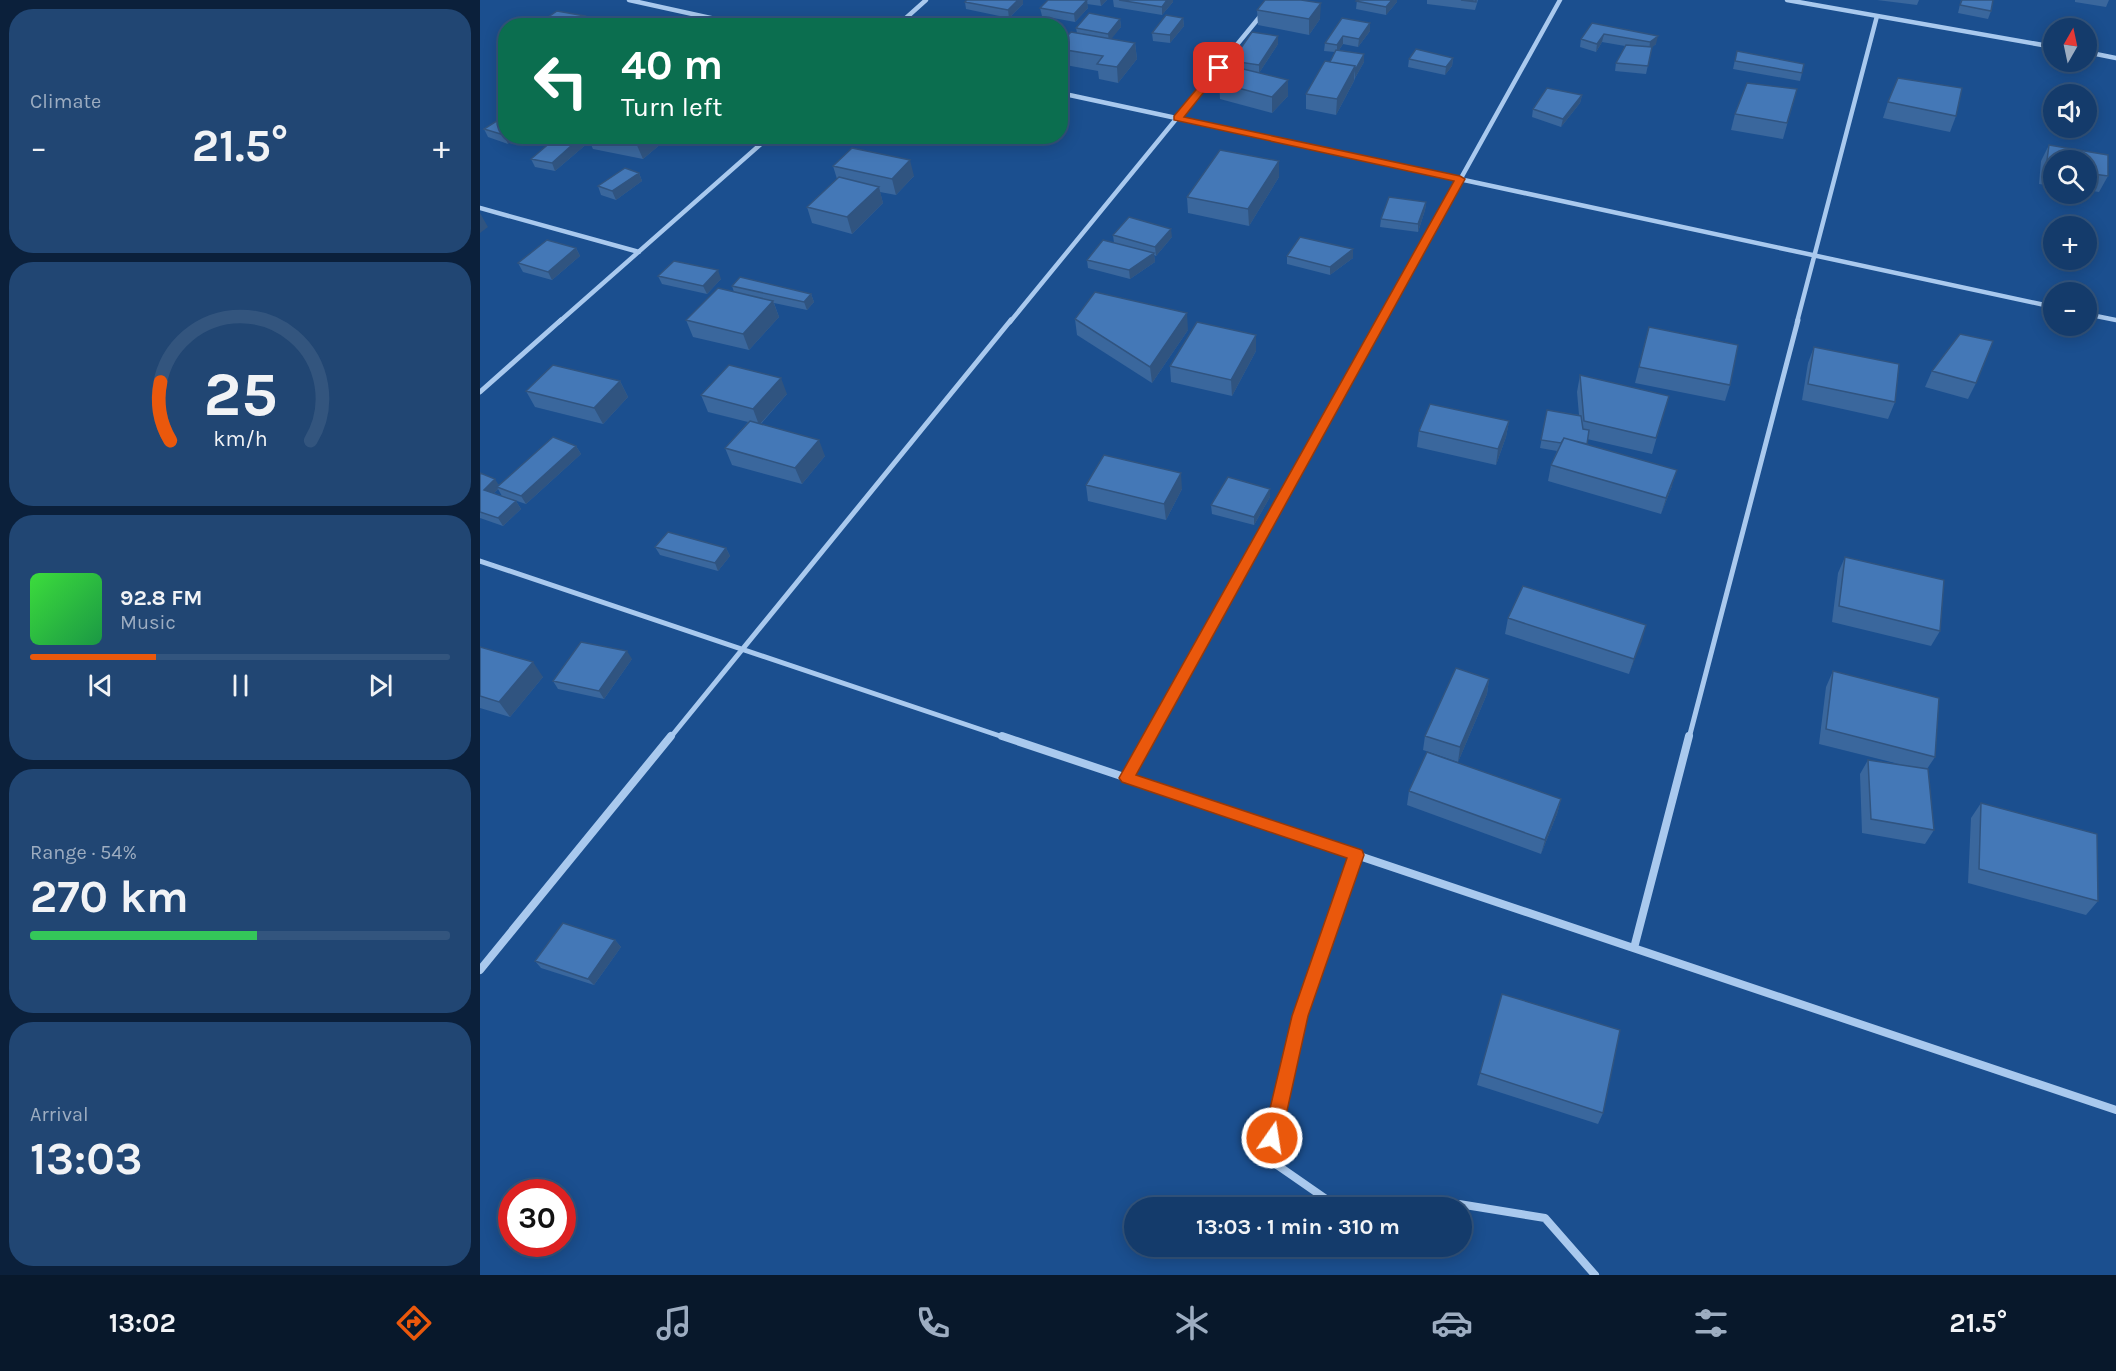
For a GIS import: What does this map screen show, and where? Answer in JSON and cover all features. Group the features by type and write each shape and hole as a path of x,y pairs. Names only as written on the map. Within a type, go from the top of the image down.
{"street":[{"path":"629,0 711,18"},
{"path":"906,18 926,0"},
{"path":"1127,778 1560,0"},
{"path":"1787,0 2043,45"},
{"path":"480,970 1267,9"},
{"path":"1634,948 1877,16"},
{"path":"2097,54 2116,58"},
{"path":"1068,95 2043,305"},
{"path":"480,392 761,144"},
{"path":"480,208 639,252"},
{"path":"2097,316 2116,320"},
{"path":"480,561 2116,1110"},
{"path":"1323,1197 1267,1158 1300,1016 1356,855"},
{"path":"1472,1206 1545,1218 1595,1275"}],"building":[{"path":"967,0 1018,0 1008,10 965,2"},
{"path":"1048,0 1087,0 1074,14 1040,8"},
{"path":"1119,0 1167,0 1162,7"},
{"path":"1265,0 1301,0 1321,3 1309,19 1257,10"},
{"path":"1357,0 1392,0 1386,7"},
{"path":"1962,0 1993,0 1991,11 1960,5"},
{"path":"557,11 585,16 582,18 547,18"},
{"path":"1089,13 1120,19 1108,34 1076,28"},
{"path":"1166,15 1183,18 1170,35 1152,33"},
{"path":"1342,18 1370,23 1359,39 1343,36 1337,45 1325,43"},
{"path":"1592,23 1658,36 1650,42 1604,34 1597,44 1581,39"},
{"path":"1071,32 1135,43 1117,67 1097,64 1103,56 1068,50 1068,35"},
{"path":"1252,32 1278,36 1259,65 1232,61"},
{"path":"1626,45 1652,47 1648,66 1616,63"},
{"path":"1416,49 1453,58 1446,67 1409,59"},
{"path":"1336,50 1364,54 1355,70 1355,66 1330,62"},
{"path":"1737,51 1804,64 1802,73 1735,61"},
{"path":"1325,61 1355,66 1337,99 1306,94"},
{"path":"1235,67 1288,80 1272,97 1219,83"},
{"path":"1898,78 1962,88 1956,116 1888,102"},
{"path":"1747,83 1797,89 1787,123 1735,114"},
{"path":"1547,88 1582,95 1563,119 1533,109"},
{"path":"498,120 498,133 484,129"},
{"path":"549,144 573,144 552,163 531,159"},
{"path":"2049,145 2078,150 2048,150"},
{"path":"852,148 910,160 892,179 833,166"},
{"path":"1220,150 1279,161 1248,209 1187,197"},
{"path":"2097,153 2108,155 2108,176 2097,174"},
{"path":"625,168 639,173 612,191 598,186"},
{"path":"839,177 879,187 847,217 807,207"},
{"path":"1389,197 1426,202 1418,224 1381,219"},
{"path":"1129,217 1171,229 1155,247 1113,235"},
{"path":"1300,237 1353,249 1330,267 1287,256"},
{"path":"547,240 576,248 548,272 518,263"},
{"path":"1103,240 1154,253 1129,270 1087,260"},
{"path":"674,261 718,270 703,286 658,276"},
{"path":"740,277 811,294 804,302 732,286"},
{"path":"718,288 773,301 743,334 686,320"},
{"path":"1095,292 1187,313 1150,367 1075,319"},
{"path":"1197,322 1256,335 1231,380 1170,366"},
{"path":"1649,327 1738,345 1730,385 1639,367"},
{"path":"1960,334 1993,341 1976,383 1932,371"},
{"path":"1814,347 1899,364 1895,402 1808,384"},
{"path":"553,365 620,381 594,408 526,391"},
{"path":"729,365 781,378 753,409 701,395"},
{"path":"1580,375 1669,396 1656,438 1584,421"},
{"path":"1430,404 1509,421 1498,449 1419,431"},
{"path":"1547,410 1581,416 1583,429 1589,430 1587,444 1564,438 1561,443 1541,440"},
{"path":"750,421 819,440 795,468 725,448"},
{"path":"553,437 576,446 521,496 497,487"},
{"path":"1564,438 1677,470 1666,498 1551,465"},
{"path":"1104,455 1181,473 1164,504 1086,485"},
{"path":"480,473 495,479 484,490 516,501 498,518 480,512"},
{"path":"1228,477 1270,489 1254,517 1211,505"},
{"path":"668,532 726,548 715,563 655,547"},
{"path":"1845,557 1944,580 1940,631 1839,606"},
{"path":"1523,586 1646,625 1634,659 1508,618"},
{"path":"581,642 627,651 599,691 553,681"},
{"path":"480,647 533,662 499,702 480,696"},
{"path":"1456,668 1489,679 1460,747 1425,736"},
{"path":"1833,671 1939,698 1935,757 1826,729"},
{"path":"1427,752 1561,799 1545,840 1409,791"},
{"path":"1868,760 1928,769 1934,830 1871,819"},
{"path":"1981,803 2097,834 2098,901 1979,869"},
{"path":"563,923 615,940 588,979 535,961"},
{"path":"1502,994 1620,1030 1603,1113 1480,1073"}],"route":[{"path":"1219,68 1178,118 1460,179 1127,778 1356,855 1300,1016 1272,1138"}]}
